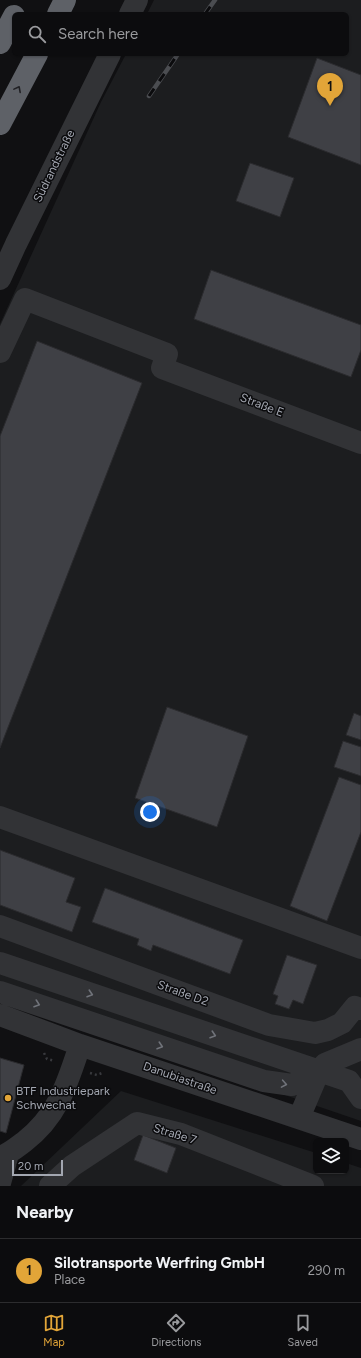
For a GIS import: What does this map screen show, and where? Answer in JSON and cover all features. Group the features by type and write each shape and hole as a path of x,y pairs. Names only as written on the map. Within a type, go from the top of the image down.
{"highway":[{"path":"16,12 22,0"},
{"path":"59,12 65,0"},
{"path":"0,42 12,19"},
{"path":"0,124 36,56"}],"street":[{"path":"131,12 137,0"},
{"name":"Südrandstraße","path":"0,279 109,56"},
{"name":"Straße E","path":"0,352 25,299 167,354 162,368 361,443"},
{"path":"0,818 361,948"},
{"name":"Straße D2","path":"0,926 269,1025 315,1033 328,1030 342,1023 359,1002"},
{"path":"0,964 357,1083"},
{"path":"0,992 264,1081 292,1085 319,1071"},
{"name":"Danubiastraße","path":"0,1015 80,1045 361,1139"},
{"path":"0,1183 4,1156 37,1132 55,1109 66,1086 80,1045"},
{"path":"299,1118 319,1071 325,1064 361,1049"},
{"name":"Straße 7","path":"50,1186 72,1166 136,1123 181,1134 313,1186"}],"shaded area":[{"path":"154,0 361,0 361,1121 0,998 0,324 101,102 125,56 349,56 349,12 148,12"},
{"path":"121,1091 313,1152 313,1174 349,1174 349,1164 361,1168 361,1186 21,1186"}],"building":[{"path":"317,58 361,75 361,165 288,137"},
{"path":"250,163 294,178 280,217 236,201"},
{"path":"211,270 361,325 361,350 351,377 194,319"},
{"path":"37,341 142,383 0,748 0,436"},
{"path":"167,707 248,736 217,827 135,798"},
{"path":"354,713 361,716 361,740 346,735"},
{"path":"343,741 361,747 361,776 334,767"},
{"path":"339,777 361,785 361,832 327,921 290,906"},
{"path":"0,850 75,878 66,902 81,907 72,932 0,905"},
{"path":"105,888 243,940 230,974 153,945 151,951 137,945 139,939 92,922"},
{"path":"287,955 317,965 303,1004 293,1000 289,1009 275,1004 278,996 273,994"},
{"name":"BTF Industriepark Schwechat","path":"0,1058 24,1065 6,1133 0,1131"},
{"path":"143,1135 176,1148 167,1173 134,1160"}],"railway":[{"path":"206,12 215,0"},
{"path":"149,96 177,56"}],"place":[{"name":"Silotransporte Werfring GmbH","path":"330,106"},
{"name":"BTF Industriepark Schwechat","path":"8,1098"}]}
